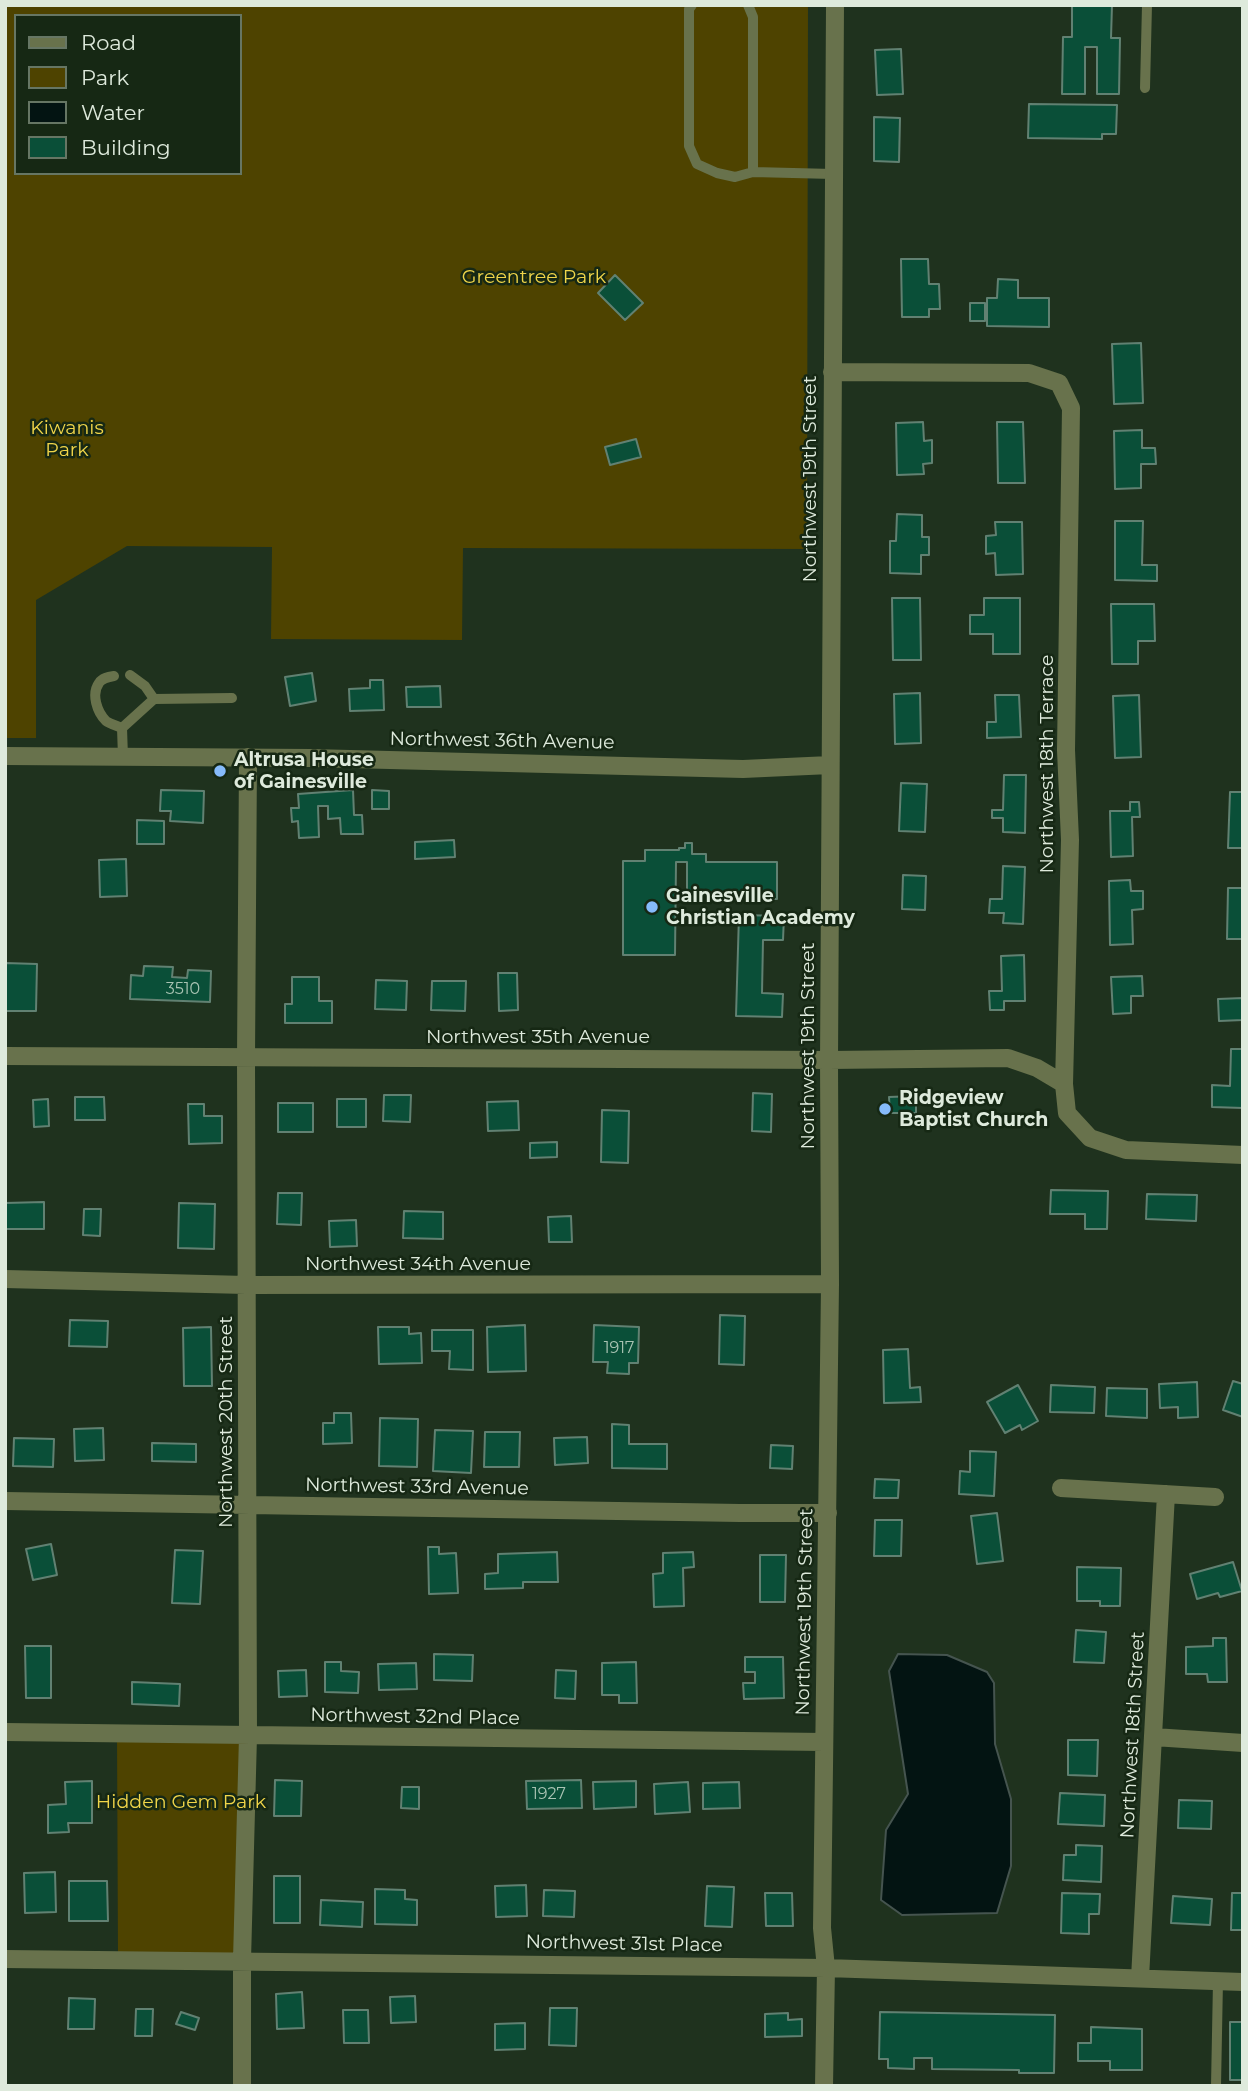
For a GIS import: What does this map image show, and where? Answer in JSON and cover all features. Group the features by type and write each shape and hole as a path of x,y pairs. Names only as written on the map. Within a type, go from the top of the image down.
{"street":[{"name":"Northwest 19th Street","path":"824,2086 825,1968 822,1928 830,1284 835,5"},
{"name":"Northwest 18th Terrace","path":"832,372 1029,373 1059,383 1071,408 1066,750 1070,841 1064,1084 1067,1113 1090,1138 1126,1150 1243,1155"},
{"name":"Northwest 36th Avenue","path":"5,756 247,757 743,769 830,765"},
{"name":"Northwest 20th Street","path":"242,2086 242,1960 248,1736 247,757"},
{"name":"Northwest 35th Avenue","path":"5,1056 1008,1058 1037,1068 1064,1084"},
{"name":"Northwest 34th Avenue","path":"5,1279 246,1285 830,1284"},
{"path":"1061,1488 1215,1497"},
{"name":"Northwest 18th Street","path":"1140,1978 1166,1494"},
{"name":"Northwest 33rd Avenue","path":"5,1501 828,1513"},
{"name":"Northwest 32nd Place","path":"5,1732 824,1742"},
{"path":"1154,1737 1243,1743"},
{"name":"Northwest 31st Place","path":"5,1959 825,1968 1243,1982"}],"lane":[{"path":"692,5 689,9 689,146 697,164 735,177 753,172 833,174"},
{"path":"748,5 754,17 753,172"},
{"path":"1145,88 1147,5"},
{"path":"114,676 97,684 95,697 107,722 122,728"},
{"path":"130,676 145,686 154,699"},
{"path":"123,757 122,728 154,699 232,698"},
{"path":"1216,2086 1217,1981"}],"green space":[{"name":"Greentree Park","path":"5,5 808,5 807,549 463,548 462,640 271,639 272,547 127,546 36,600 36,738 5,738"},
{"name":"Hidden Gem Park","path":"117,1734 248,1736 242,1960 118,1959"}],"water":[{"path":"898,1654 947,1655 987,1672 994,1683 995,1744 1011,1799 1011,1866 997,1913 902,1915 881,1900 886,1830 908,1794 889,1671"}],"building":[{"path":"1072,5 1112,5 1111,38 1120,38 1119,94 1097,94 1097,47 1085,47 1085,94 1062,94 1063,37 1072,37"},
{"path":"901,49 903,94 877,95 875,50"},
{"path":"1029,104 1117,105 1116,134 1102,134 1102,139 1028,138"},
{"path":"874,117 900,118 899,162 874,161"},
{"path":"901,259 928,259 929,284 939,284 940,309 929,309 929,317 902,317"},
{"path":"615,275 643,303 625,320 598,293"},
{"path":"998,279 1018,280 1018,298 1049,298 1049,327 987,326 987,298 997,298"},
{"path":"970,303 985,303 985,321 970,321"},
{"path":"1141,343 1143,403 1114,404 1112,344"},
{"path":"923,422 924,441 932,440 932,463 923,464 924,474 897,475 896,423"},
{"path":"997,422 1023,422 1025,483 998,483"},
{"path":"1142,430 1142,448 1155,448 1156,464 1141,464 1141,488 1115,489 1114,431"},
{"path":"636,439 641,457 610,465 605,447"},
{"path":"897,514 922,515 922,537 929,537 929,555 921,555 921,574 890,573 890,541 896,541"},
{"path":"1115,521 1143,521 1142,565 1157,565 1157,581 1115,580"},
{"path":"995,522 1022,522 1023,574 996,575 995,553 986,554 986,536 996,535"},
{"path":"892,598 920,598 921,660 893,660"},
{"path":"984,598 1020,598 1020,654 993,654 993,634 970,634 970,615 984,615"},
{"path":"1111,604 1154,604 1155,641 1138,641 1138,664 1112,664"},
{"path":"312,673 316,701 290,706 285,677"},
{"path":"370,680 383,680 384,710 350,711 349,689 370,688"},
{"path":"440,686 441,707 407,707 406,687"},
{"path":"920,693 921,743 895,744 894,694"},
{"path":"995,695 1019,695 1021,737 987,738 987,722 996,722"},
{"path":"1139,695 1141,757 1115,758 1113,696"},
{"path":"1004,775 1026,775 1025,833 1003,832 1003,818 992,818 992,810 1003,810"},
{"path":"901,783 927,784 925,832 899,831"},
{"path":"161,790 204,791 203,823 170,821 171,811 160,811"},
{"path":"353,790 354,815 362,815 363,834 341,834 340,818 328,819 328,806 318,806 319,837 299,838 298,821 292,822 291,808 299,808 298,794"},
{"path":"372,790 389,791 389,809 372,809"},
{"path":"1230,792 1243,792 1243,848 1228,848"},
{"path":"1130,802 1139,802 1140,817 1132,817 1133,856 1111,857 1110,811 1130,811"},
{"path":"137,820 164,821 164,844 137,844"},
{"path":"454,840 455,857 415,859 415,842"},
{"path":"685,843 692,843 692,854 706,854 706,862 777,862 777,899 687,899 687,862 676,862 675,955 623,955 623,861 645,861 645,850 679,850 685,848"},
{"path":"126,859 127,896 100,897 99,860"},
{"path":"1003,866 1025,867 1023,924 1003,923 1004,913 989,913 990,899 1002,899"},
{"path":"903,875 926,876 925,910 902,909"},
{"path":"1130,880 1131,891 1143,891 1143,909 1132,910 1133,944 1110,945 1109,881"},
{"path":"1228,888 1243,888 1243,939 1227,939"},
{"path":"739,915 784,916 783,940 763,940 762,993 783,994 782,1017 736,1016"},
{"path":"1024,955 1025,1001 1004,1001 1004,1010 990,1010 989,991 1002,991 1001,956"},
{"path":"5,963 37,964 36,1011 5,1011"},
{"path":"144,966 173,967 172,977 187,978 188,970 211,971 210,1002 130,999 131,975 143,976"},
{"path":"498,973 517,973 518,1010 499,1011"},
{"path":"1142,976 1143,996 1131,996 1131,1013 1113,1014 1111,977"},
{"path":"292,977 319,977 319,1001 332,1001 332,1023 285,1023 285,1004 292,1004"},
{"path":"376,980 407,981 406,1010 375,1009"},
{"path":"432,981 466,981 465,1011 431,1010"},
{"path":"1243,998 1243,1020 1219,1021 1218,999"},
{"path":"1231,1049 1243,1049 1243,1108 1212,1107 1212,1085 1230,1086"},
{"path":"753,1093 772,1094 771,1132 752,1131"},
{"path":"384,1095 411,1095 410,1122 383,1121"},
{"path":"916,1096 916,1113 890,1113 889,1097"},
{"path":"75,1097 104,1097 105,1120 75,1120"},
{"path":"48,1099 49,1126 34,1127 33,1100"},
{"path":"337,1099 366,1099 366,1127 337,1127"},
{"path":"518,1101 519,1130 488,1131 487,1102"},
{"path":"278,1103 313,1103 313,1132 278,1132"},
{"path":"188,1104 204,1104 204,1116 222,1116 222,1143 189,1144"},
{"path":"602,1110 629,1111 628,1163 601,1162"},
{"path":"557,1142 557,1157 530,1158 530,1143"},
{"path":"1051,1190 1108,1191 1107,1229 1085,1229 1085,1214 1050,1214"},
{"path":"278,1193 302,1193 301,1225 277,1224"},
{"path":"1147,1194 1197,1195 1196,1221 1146,1219"},
{"path":"44,1202 44,1229 5,1229 5,1203"},
{"path":"179,1203 215,1204 214,1249 178,1248"},
{"path":"84,1209 101,1209 100,1236 83,1235"},
{"path":"404,1211 443,1212 443,1239 403,1238"},
{"path":"571,1216 572,1242 549,1242 548,1217"},
{"path":"356,1220 357,1246 330,1247 329,1221"},
{"path":"720,1315 745,1316 744,1365 719,1364"},
{"path":"70,1320 108,1321 107,1347 69,1346"},
{"path":"525,1325 526,1371 488,1372 487,1327"},
{"path":"594,1325 639,1327 638,1363 629,1363 629,1374 607,1373 608,1362 593,1362"},
{"path":"211,1327 212,1386 184,1386 183,1328"},
{"path":"378,1327 409,1327 409,1334 421,1333 422,1363 379,1364"},
{"path":"432,1330 473,1330 473,1370 449,1369 450,1351 432,1351"},
{"path":"908,1349 910,1388 920,1387 921,1402 884,1403 883,1350"},
{"path":"1233,1381 1243,1384 1243,1417 1223,1410"},
{"path":"1197,1382 1198,1417 1178,1418 1178,1407 1160,1408 1159,1384"},
{"path":"1018,1385 1038,1421 1022,1430 1020,1425 1005,1433 987,1402"},
{"path":"1051,1385 1095,1387 1094,1413 1050,1412"},
{"path":"1107,1388 1147,1389 1147,1418 1106,1416"},
{"path":"334,1413 351,1413 352,1443 323,1444 323,1423 334,1423"},
{"path":"380,1418 418,1419 417,1467 379,1466"},
{"path":"612,1424 629,1425 629,1444 667,1444 667,1469 612,1468"},
{"path":"103,1428 104,1460 75,1461 74,1429"},
{"path":"435,1430 473,1431 471,1473 433,1471"},
{"path":"485,1432 520,1432 519,1467 484,1467"},
{"path":"587,1437 588,1463 555,1465 554,1438"},
{"path":"14,1438 54,1439 53,1467 13,1466"},
{"path":"152,1443 196,1444 196,1462 152,1461"},
{"path":"771,1445 793,1446 792,1469 770,1468"},
{"path":"970,1451 996,1452 994,1496 959,1494 960,1471 970,1472"},
{"path":"875,1479 899,1480 898,1498 874,1498"},
{"path":"997,1513 1003,1561 977,1564 971,1516"},
{"path":"875,1520 902,1520 901,1556 874,1556"},
{"path":"51,1544 57,1575 33,1580 26,1549"},
{"path":"428,1547 439,1547 439,1554 456,1553 458,1593 429,1594"},
{"path":"175,1550 203,1551 200,1604 172,1603"},
{"path":"557,1552 558,1582 523,1582 523,1588 485,1589 485,1574 498,1573 498,1554"},
{"path":"693,1552 694,1567 683,1568 684,1606 654,1607 653,1574 663,1573 663,1553"},
{"path":"760,1555 786,1555 785,1602 760,1602"},
{"path":"1233,1562 1242,1591 1220,1597 1218,1593 1197,1599 1190,1574"},
{"path":"1077,1567 1121,1568 1120,1606 1100,1606 1100,1601 1077,1601"},
{"path":"1076,1630 1106,1632 1104,1663 1074,1662"},
{"path":"1213,1638 1226,1638 1227,1682 1208,1682 1207,1674 1186,1674 1186,1647 1213,1646"},
{"path":"25,1646 51,1646 51,1698 26,1698"},
{"path":"434,1654 473,1655 472,1681 434,1680"},
{"path":"745,1657 783,1657 784,1698 744,1699 743,1683 755,1683 755,1672 745,1672"},
{"path":"325,1662 341,1662 341,1671 359,1672 358,1693 325,1692"},
{"path":"636,1662 637,1703 619,1703 619,1695 602,1695 602,1663"},
{"path":"416,1663 417,1689 379,1690 378,1664"},
{"path":"306,1670 307,1696 279,1697 278,1671"},
{"path":"556,1670 576,1671 575,1699 555,1698"},
{"path":"132,1682 180,1684 179,1706 132,1704"},
{"path":"1068,1740 1098,1740 1097,1776 1068,1775"},
{"path":"275,1780 302,1781 301,1816 274,1816"},
{"path":"581,1780 582,1808 527,1809 526,1781"},
{"path":"92,1781 92,1823 68,1823 69,1832 48,1833 48,1805 66,1804 65,1782"},
{"path":"636,1781 636,1807 594,1809 593,1782"},
{"path":"688,1782 690,1812 655,1814 654,1784"},
{"path":"739,1782 740,1808 703,1809 703,1783"},
{"path":"402,1787 419,1787 419,1809 401,1808"},
{"path":"1060,1793 1105,1795 1104,1826 1058,1824"},
{"path":"1179,1800 1212,1801 1211,1829 1178,1828"},
{"path":"1076,1845 1102,1846 1101,1882 1063,1880 1064,1855 1076,1855"},
{"path":"55,1872 56,1912 25,1913 24,1873"},
{"path":"274,1876 300,1876 300,1923 274,1923"},
{"path":"69,1881 107,1881 108,1921 69,1921"},
{"path":"526,1885 527,1916 496,1917 495,1886"},
{"path":"707,1886 734,1887 732,1927 705,1926"},
{"path":"375,1889 405,1890 405,1899 417,1900 417,1925 375,1924"},
{"path":"544,1890 575,1891 574,1917 543,1916"},
{"path":"765,1893 792,1893 793,1926 766,1926"},
{"path":"1062,1893 1100,1894 1099,1914 1089,1914 1089,1934 1061,1933"},
{"path":"1232,1893 1243,1893 1243,1930 1231,1930"},
{"path":"1173,1896 1212,1899 1210,1925 1171,1923"},
{"path":"321,1900 363,1902 362,1927 320,1925"},
{"path":"302,1992 304,2028 277,2029 276,1994"},
{"path":"415,1996 416,2022 391,2023 390,1997"},
{"path":"69,1998 95,1999 94,2029 68,2029"},
{"path":"550,2008 577,2008 576,2046 549,2045"},
{"path":"136,2009 153,2009 152,2036 135,2036"},
{"path":"343,2010 368,2010 369,2043 344,2043"},
{"path":"181,2012 199,2018 195,2030 176,2024"},
{"path":"880,2012 1055,2015 1054,2073 932,2069 932,2058 914,2058 914,2069 888,2068 888,2059 879,2059"},
{"path":"788,2013 788,2020 802,2019 802,2036 765,2037 765,2014"},
{"path":"1230,2022 1243,2022 1243,2080 1230,2080"},
{"path":"525,2023 525,2049 495,2050 495,2024"},
{"path":"1091,2027 1142,2029 1142,2070 1110,2070 1110,2061 1078,2061 1078,2043 1091,2043"}],"place":[{"name":"Altrusa House of Gainesville","path":"220,771"},
{"name":"Gainesville Christian Academy","path":"652,907"},
{"name":"Ridgeview Baptist Church","path":"885,1109"}],"park label":[{"name":"Kiwanis Park","path":"67,439"}]}
